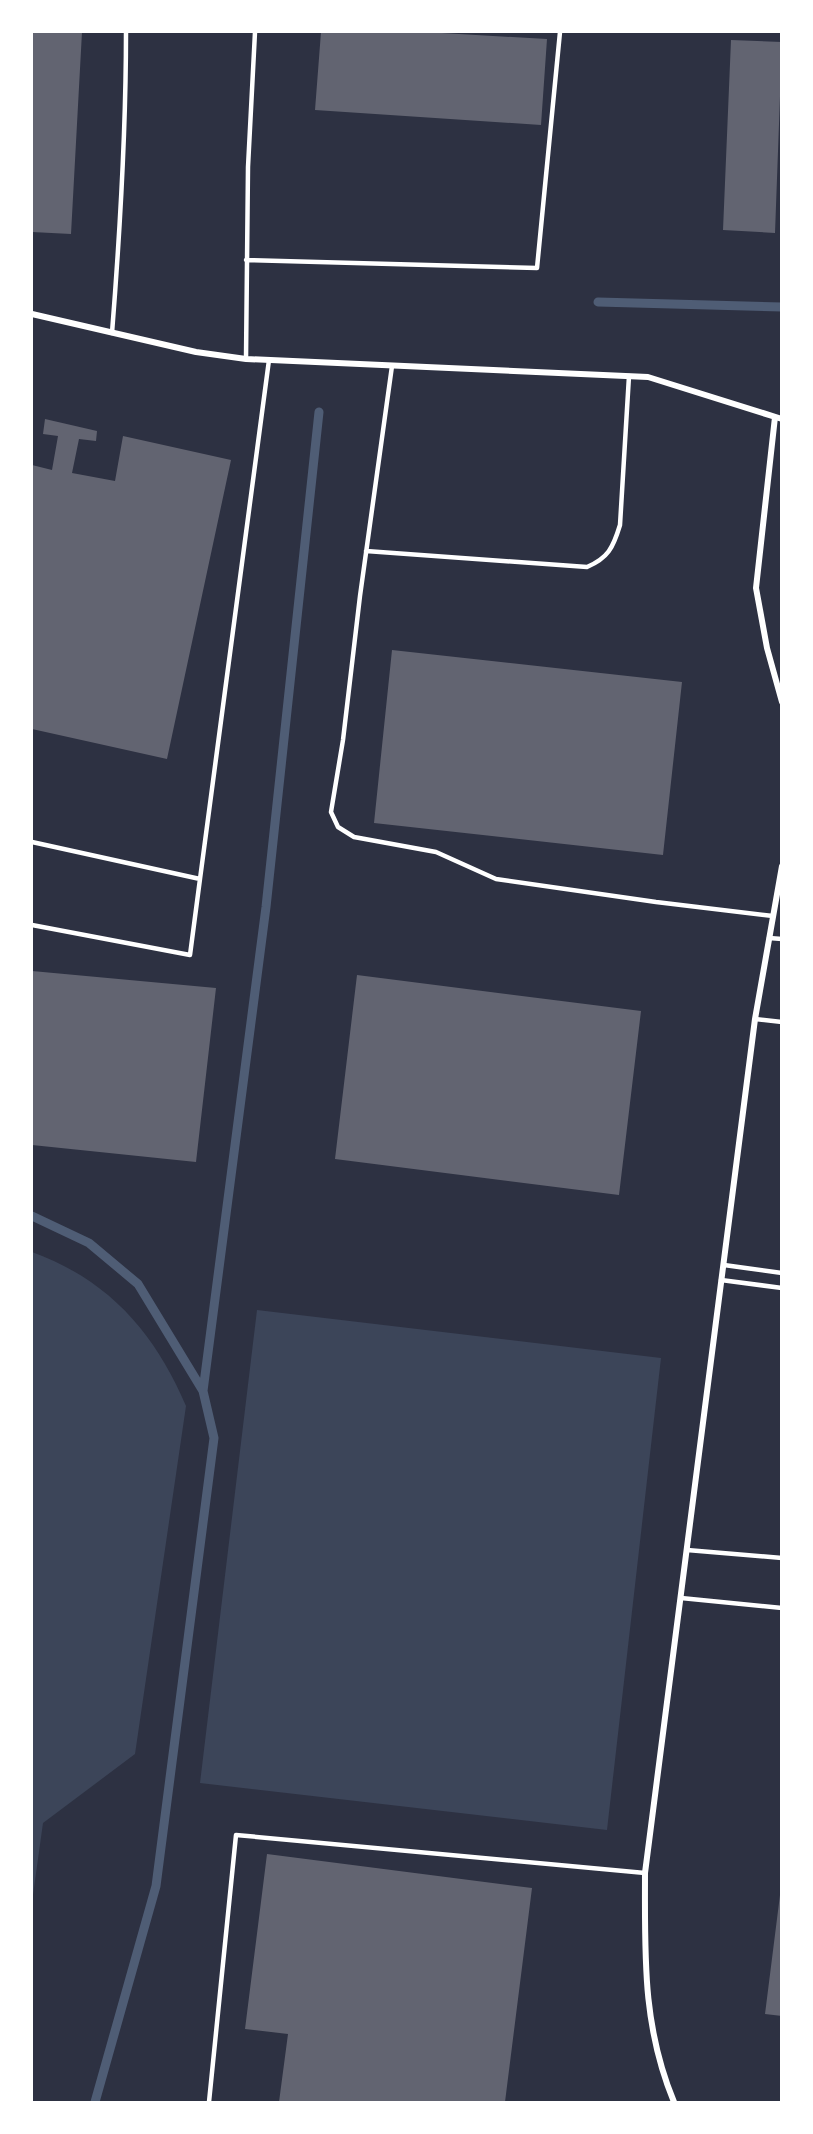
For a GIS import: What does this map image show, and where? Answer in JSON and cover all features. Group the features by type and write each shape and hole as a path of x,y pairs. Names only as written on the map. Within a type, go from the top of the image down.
{"street":[{"path":"32,314 196,352 246,358 648,377 778,418 756,588 767,648 782,702"},
{"path":"674,2103 655,2044 648,2005 645,1963 645,1873 755,1019 782,866"}],"lane":[{"path":"112,333 126,123 126,32"},
{"path":"246,358 248,167 255,32"},
{"path":"246,260 537,268 560,32"},
{"path":"32,925 190,955 269,360"},
{"path":"392,366 343,740 331,812 338,827 354,837 436,852 496,879 773,916"},
{"path":"366,551 587,567 604,560 617,536 620,525 629,376"},
{"path":"32,842 200,879"},
{"path":"769,938 782,939"},
{"path":"755,1019 782,1022"},
{"path":"724,1265 782,1273"},
{"path":"722,1280 782,1288"},
{"path":"687,1550 782,1558"},
{"path":"681,1598 782,1608"},
{"path":"209,2103 236,1834 645,1873"}],"shaded area":[{"path":"32,1252 84,1278 126,1312 160,1355 186,1406 135,1754 43,1823 32,1902"},
{"path":"257,1310 661,1358 607,1830 200,1783"}],"building":[{"path":"32,32 82,32 71,234 32,232"},
{"path":"321,32 425,32 547,39 541,125 315,110"},
{"path":"731,40 782,42 775,233 723,230"},
{"path":"45,419 97,431 96,441 79,439 72,473 115,481 123,436 231,460 167,759 32,729 32,465 52,470 58,436 43,434"},
{"path":"392,650 682,682 663,855 374,823"},
{"path":"32,971 216,988 196,1162 32,1145"},
{"path":"357,975 641,1011 619,1195 335,1159"},
{"path":"267,1854 532,1888 505,2102 279,2102 288,2034 245,2029"},
{"path":"780,1895 782,1895 782,2016 765,2014"}],"waterway":[{"path":"598,302 782,307"},
{"path":"203,1391 266,907 319,412"},
{"path":"32,1216 89,1243 138,1284 203,1391 214,1438 156,1886 95,2102"}]}
